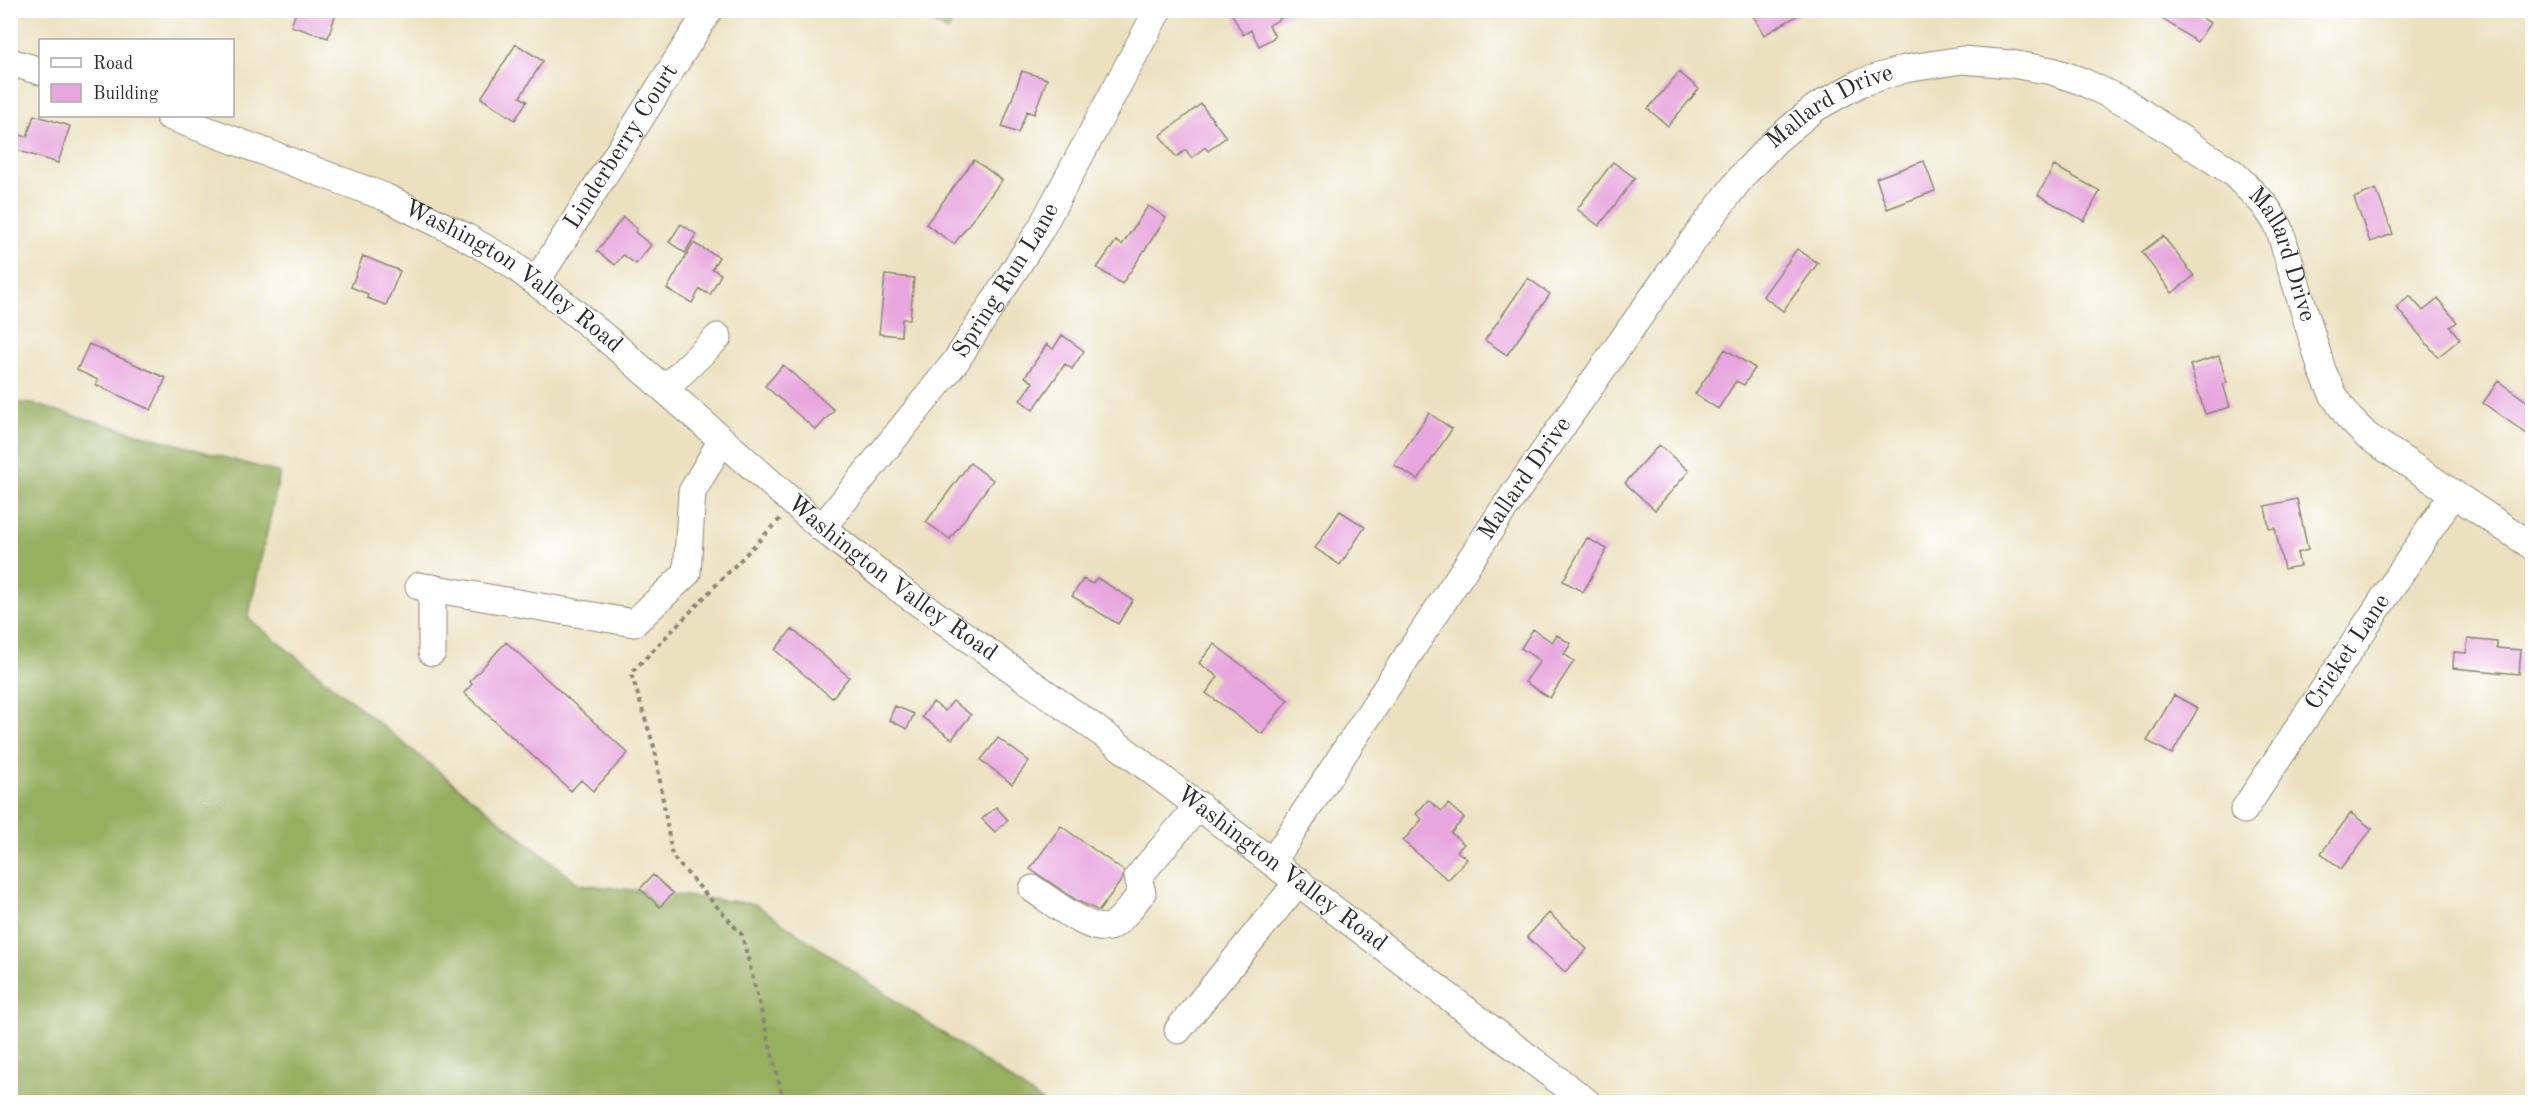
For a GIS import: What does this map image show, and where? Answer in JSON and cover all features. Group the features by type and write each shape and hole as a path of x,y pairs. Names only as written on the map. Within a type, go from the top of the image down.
{"street":[{"name":"Linderberry Court","path":"536,282 709,10"},
{"name":"Spring Run Lane","path":"822,528 956,361 1040,230 1158,10"},
{"name":"Mallard Drive","path":"1273,861 1501,513 1686,250 1743,175 1776,140 1815,108 1860,83 1905,69 1962,60 2010,64 2052,71 2081,81 2127,103 2233,173 2264,204 2279,227 2322,370 2333,394 2349,418 2367,436 2532,546"},
{"path":"10,62 39,71"},
{"name":"Washington Valley Road","path":"172,117 385,197 464,236 509,262 564,303 822,528 898,588 1110,739 1587,1102"},
{"path":"665,390 718,337"},
{"path":"432,652 426,587 634,623 687,573 692,492 722,440"},
{"name":"Cricket Lane","path":"2244,810 2453,494"},
{"path":"1033,889 1091,927 1109,927 1115,924 1142,893 1138,877 1199,806"},
{"path":"1178,1030 1299,881"}],"path":[{"path":"784,1102 742,935 672,856 655,750 631,673 795,504"}],"green space":[{"path":"958,10 948,31 912,11"},
{"path":"10,402 33,404 280,473 248,618 579,884 755,904 1043,1102 11,1102"}],"building":[{"path":"297,10 337,10 328,38 291,26"},
{"path":"1230,10 1296,10 1269,25 1275,37 1259,46 1251,30 1243,35"},
{"path":"1750,10 1807,10 1764,35"},
{"path":"2149,10 2190,10 2210,23 2197,42"},
{"path":"516,44 543,61 520,97 527,101 515,120 481,98"},
{"path":"1022,71 1047,79 1034,114 1027,111 1018,133 1002,127"},
{"path":"1679,72 1699,89 1668,126 1648,109"},
{"path":"1201,104 1226,137 1208,151 1205,147 1192,158 1186,150 1176,157 1160,136"},
{"path":"34,115 70,126 58,163 13,149 17,134 27,137"},
{"path":"974,160 1002,180 954,244 926,224"},
{"path":"1924,161 1935,191 1887,209 1876,178"},
{"path":"1613,162 1635,178 1599,226 1577,209"},
{"path":"2054,166 2100,191 2084,221 2038,195"},
{"path":"2376,189 2393,234 2370,242 2354,198"},
{"path":"1148,206 1166,218 1122,284 1097,268 1116,241 1122,245"},
{"path":"623,217 637,229 635,232 651,245 636,264 623,255 615,265 597,251"},
{"path":"681,224 696,234 685,253 669,242"},
{"path":"2163,236 2194,276 2172,293 2142,252"},
{"path":"693,243 719,257 712,269 721,274 710,295 700,289 692,303 667,289"},
{"path":"1797,249 1818,263 1783,311 1763,296"},
{"path":"363,256 400,271 386,305 367,298 368,294 351,287"},
{"path":"885,275 914,278 910,319 902,319 901,336 879,334"},
{"path":"1528,278 1550,294 1507,355 1485,340"},
{"path":"2410,296 2423,311 2438,299 2457,322 2450,327 2460,339 2438,357 2396,307"},
{"path":"1062,335 1084,351 1072,369 1065,364 1033,410 1020,400 1033,382 1025,377 1047,344 1053,349"},
{"path":"89,344 166,378 151,410 96,385 98,380 77,370"},
{"path":"1725,349 1755,368 1744,385 1736,381 1718,409 1695,394"},
{"path":"2219,356 2227,383 2223,384 2230,407 2205,414 2190,365"},
{"path":"783,365 834,410 816,430 765,386"},
{"path":"2498,381 2532,405 2532,426 2527,434 2483,403"},
{"path":"1429,413 1452,429 1418,480 1394,465"},
{"path":"1659,445 1689,471 1655,510 1625,483"},
{"path":"970,463 993,480 950,539 926,522"},
{"path":"2297,499 2308,550 2297,553 2300,566 2284,569 2275,528 2269,529 2265,506"},
{"path":"1340,511 1365,527 1340,565 1315,548"},
{"path":"1587,538 1607,549 1583,592 1563,581"},
{"path":"1097,578 1133,600 1118,624 1072,596 1083,579 1092,584"},
{"path":"792,629 849,677 832,698 775,650"},
{"path":"1533,629 1552,642 1557,635 1571,644 1564,654 1574,661 1550,698 1525,682 1540,661 1521,648"},
{"path":"2468,639 2497,642 2497,648 2521,650 2519,674 2453,668 2454,652 2466,653"},
{"path":"506,642 628,753 593,791 581,780 571,791 464,693 472,684 470,681"},
{"path":"1214,644 1288,700 1262,734 1206,693 1218,677 1199,663"},
{"path":"2174,695 2198,708 2172,754 2147,741"},
{"path":"953,701 971,715 952,739 922,717 933,702 945,711"},
{"path":"895,706 914,714 907,729 889,720"},
{"path":"998,738 1029,761 1012,784 981,760"},
{"path":"1428,800 1442,811 1448,804 1464,818 1451,833 1464,844 1457,851 1467,859 1448,880 1403,841 1422,819 1416,814"},
{"path":"996,807 1008,820 995,832 982,819"},
{"path":"2351,813 2372,829 2341,869 2321,853"},
{"path":"1061,826 1124,871 1123,878 1099,911 1078,901 1030,869"},
{"path":"653,875 673,893 660,907 640,889"},
{"path":"1549,913 1587,949 1565,972 1527,937"}]}
